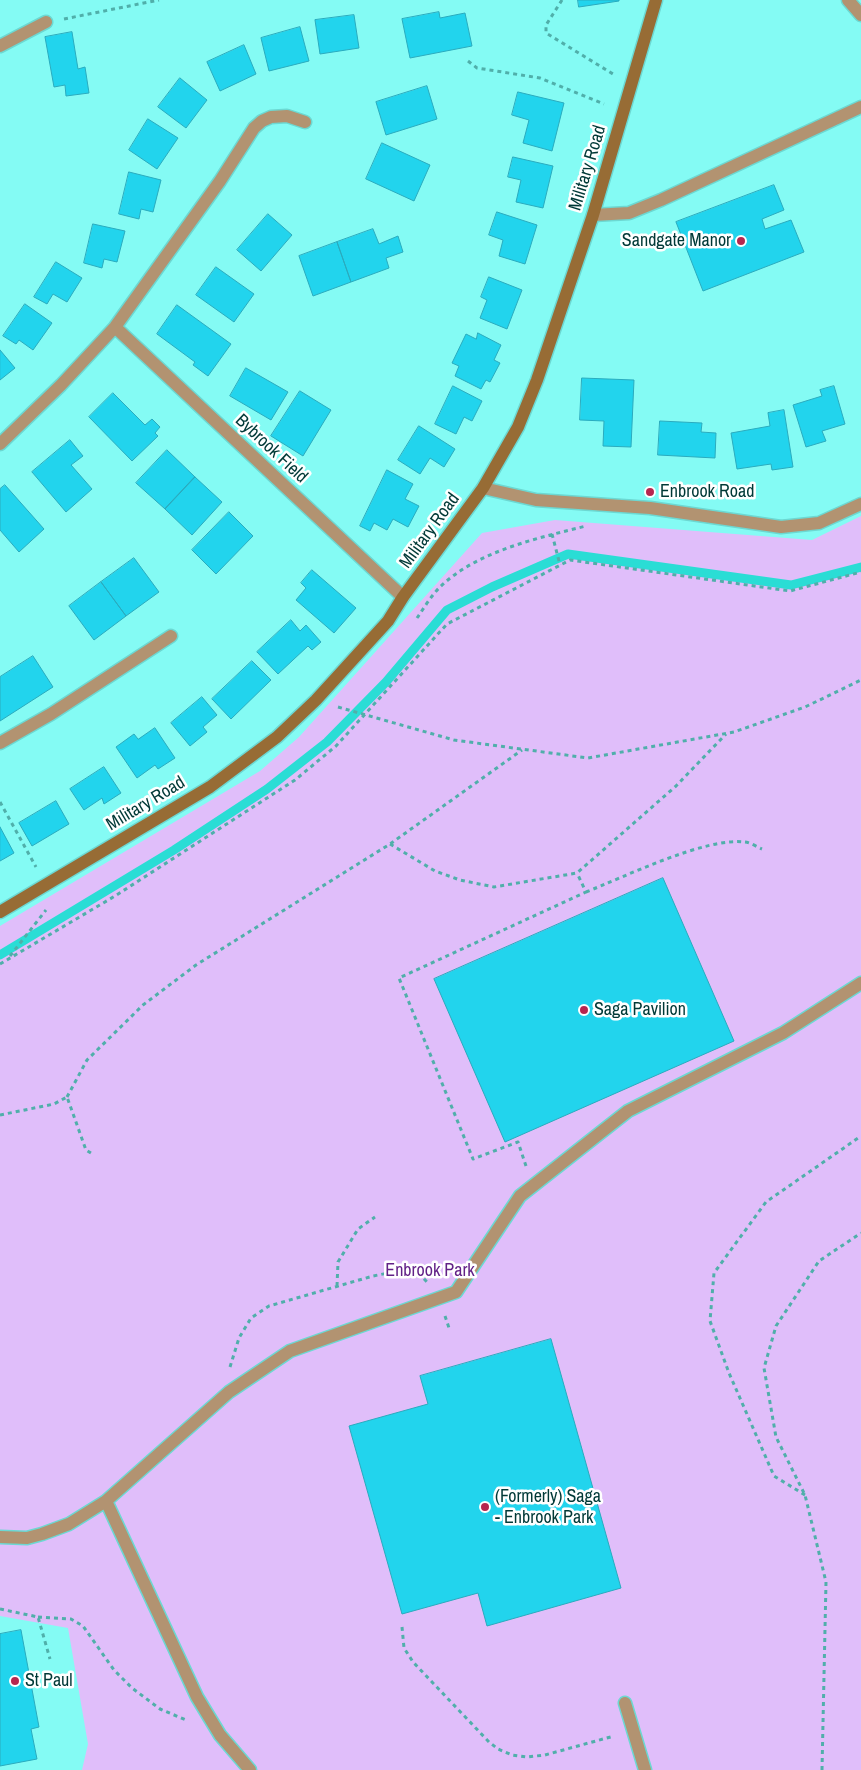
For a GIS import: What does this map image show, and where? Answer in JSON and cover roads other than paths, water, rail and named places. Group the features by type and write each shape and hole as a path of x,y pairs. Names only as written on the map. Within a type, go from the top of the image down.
{"main road":[{"name":"Military Road","path":"0,912 210,787 277,737 316,700 388,621 403,597 483,488 518,427 537,380 593,215 656,0"}],"street":[{"path":"848,0 861,14"},
{"path":"0,46 46,22"},
{"path":"593,215 629,213 637,210 861,107"},
{"path":"0,444 61,385 114,327 220,181 254,128 262,121 271,117 287,116 306,122"},
{"name":"Bybrook Field","path":"114,327 403,597"},
{"path":"483,488 536,500 650,508 781,527 820,523 861,504"},
{"path":"0,743 51,714 171,636"},
{"path":"0,1537 27,1538 56,1529 106,1501 229,1392 290,1351 456,1292 520,1196 628,1111 783,1033 861,983"},
{"path":"106,1501 197,1697 220,1735 250,1770"},
{"path":"625,1703 645,1770"}],"waterway":[{"path":"0,955 174,850 267,789 327,742 386,682 447,610 492,587 568,554 791,585 861,567"}],"place":[{"name":"Sandgate Manor","path":"741,241"},
{"name":"Enbrook Road","path":"650,492"},
{"name":"Saga Pavilion","path":"584,1010"},
{"name":"(Formerly) Saga - Enbrook Park","path":"485,1507"},
{"name":"St Paul","path":"15,1681"}],"park label":[{"name":"Enbrook Park","path":"430,1271"}]}
